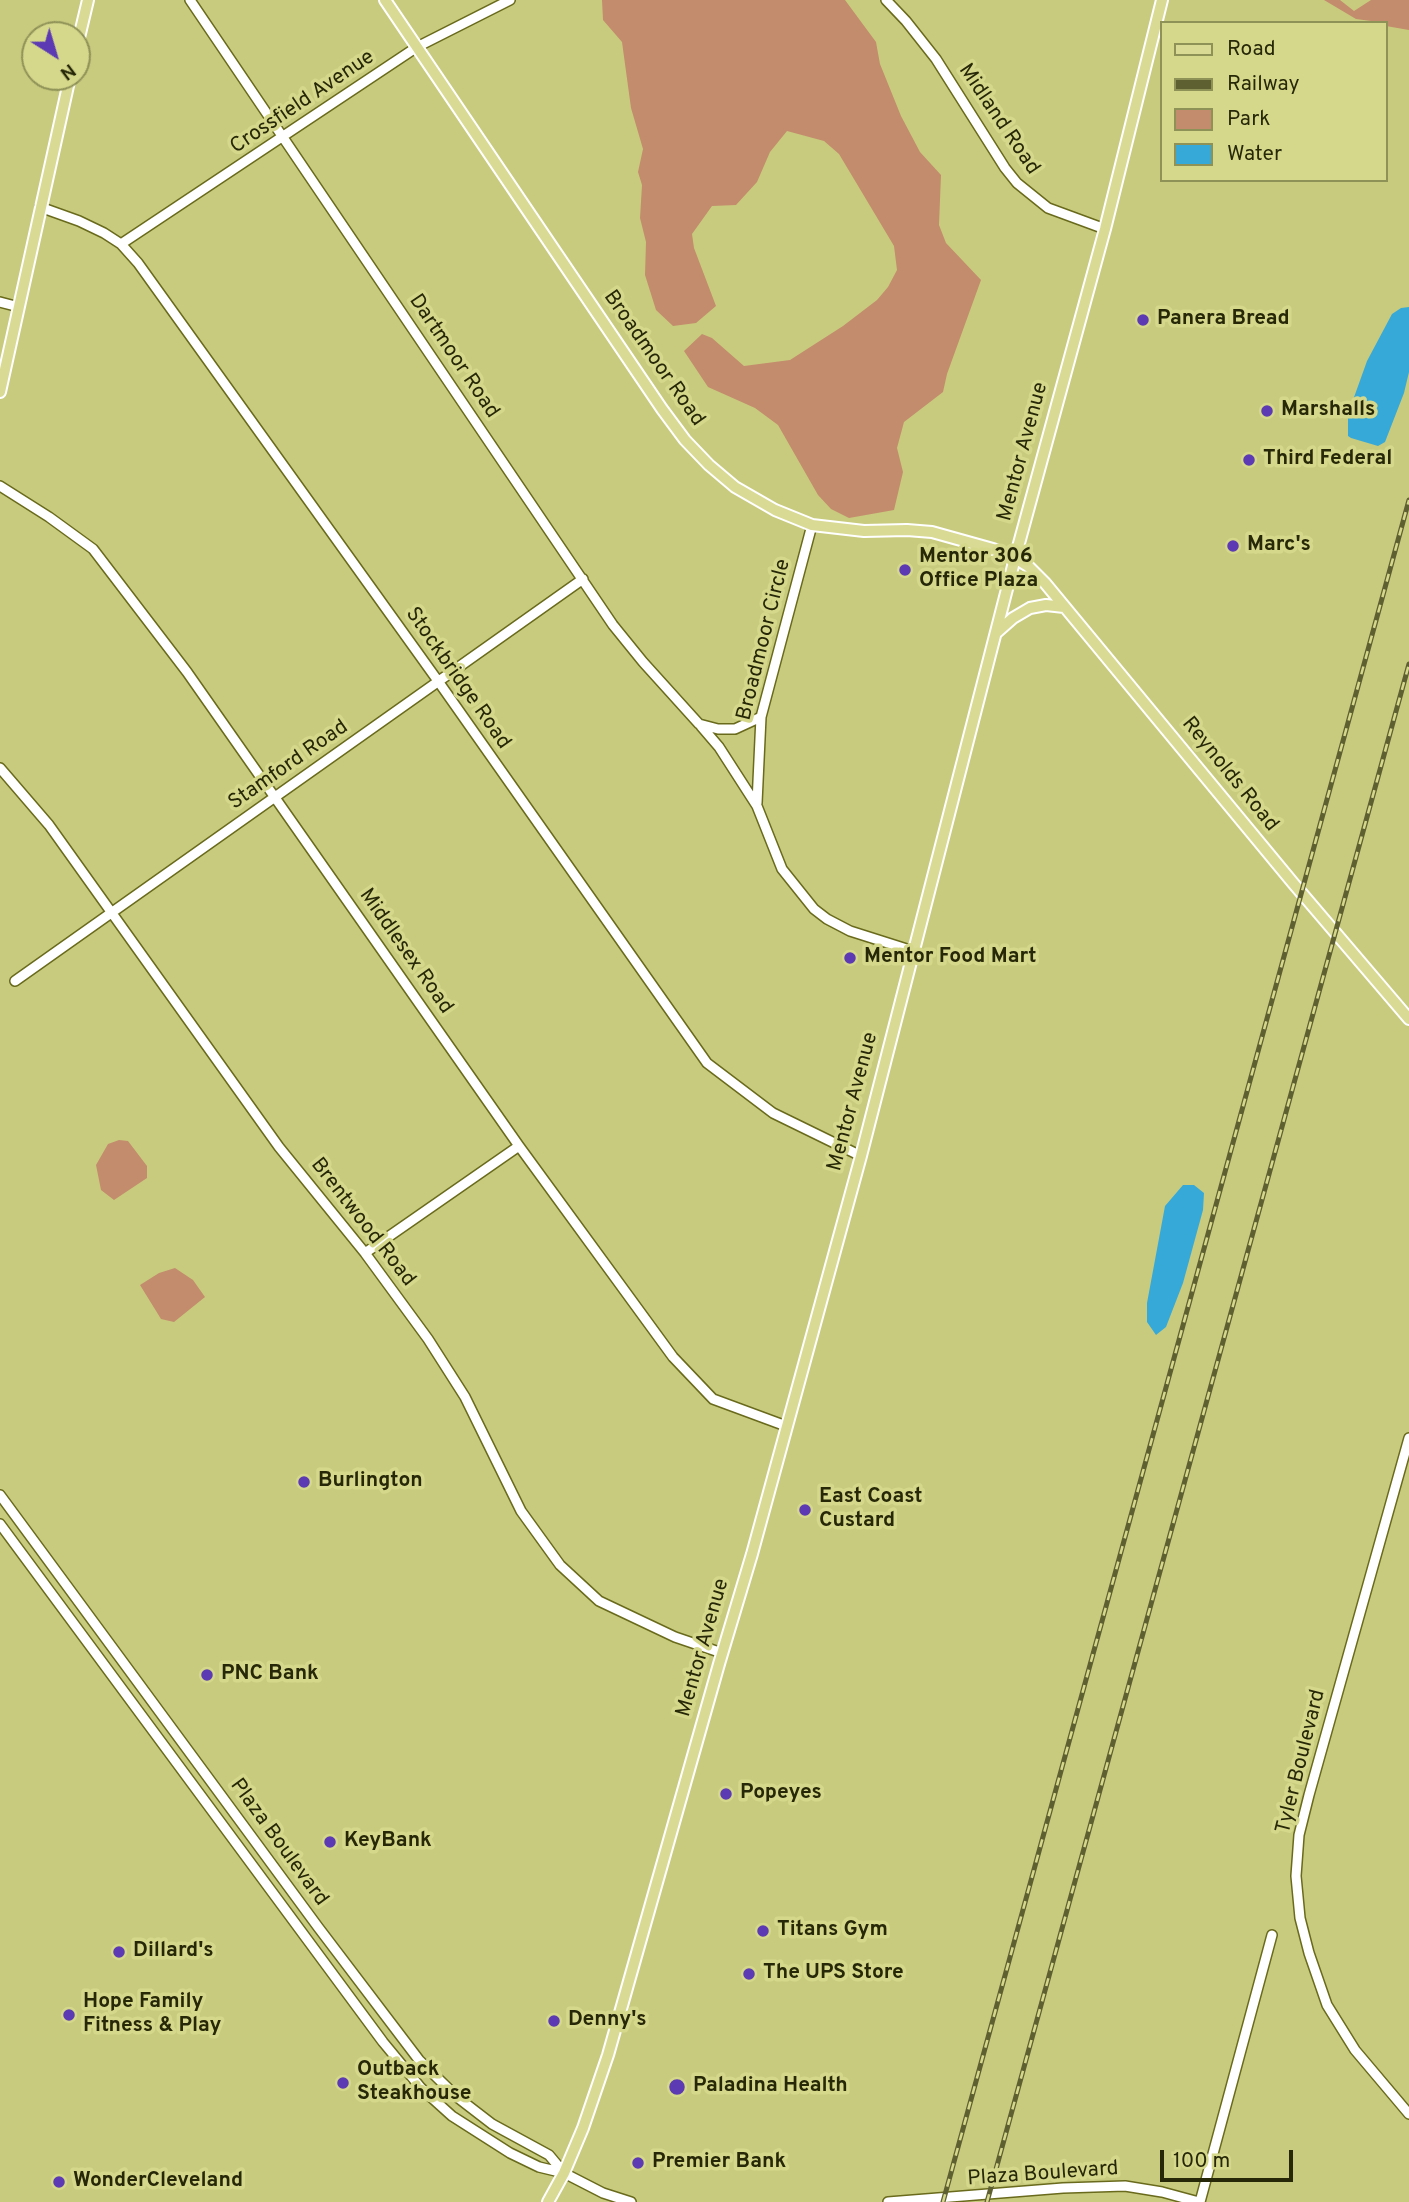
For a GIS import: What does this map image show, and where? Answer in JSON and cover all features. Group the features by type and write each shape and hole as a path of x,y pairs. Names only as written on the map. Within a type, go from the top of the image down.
{"main road":[{"path":"83,21 88,0"},
{"name":"Broadmoor Road","path":"385,0 657,402 685,440 709,465 735,487 775,510 812,525 864,531 932,532 984,546 1015,558"},
{"name":"Mentor Avenue","path":"548,2202 583,2128 608,2055 752,1554 861,1156 1015,558 1105,229 1162,0"},
{"path":"0,392 67,91"},
{"name":"Reynolds Road","path":"1015,558 1037,574 1409,1019"},
{"path":"996,633 1030,608 1046,605 1064,607"}],"street":[{"name":"Dartmoor Road","path":"190,0 621,635 719,747 757,806 782,869 814,909 827,919 850,931 913,951"},
{"name":"Crossfield Avenue","path":"121,244 417,47 510,0"},
{"name":"Midland Road","path":"886,0 936,59 1017,183 1048,208 1105,229"},
{"name":"Stockbridge Road","path":"40,207 79,221 121,244 138,263 438,681 707,1063 773,1113 861,1156"},
{"path":"0,302 19,307"},
{"name":"Middlesex Road","path":"0,486 50,517 93,549 187,672 519,1146 681,1366 713,1399 786,1426"},
{"name":"Broadmoor Circle","path":"757,806 761,717 812,525"},
{"name":"Stamford Road","path":"15,981 583,579"},
{"path":"699,724 718,729 736,729 761,717"},
{"name":"Brentwood Road","path":"0,768 49,825 279,1147 365,1253 428,1339 465,1397 522,1511 560,1565 599,1601 675,1637 723,1653"},
{"path":"365,1253 519,1146"},
{"name":"Tyler Boulevard","path":"1409,1438 1309,1796 1299,1835 1296,1876 1300,1918 1327,2005 1355,2050 1409,2114"},
{"name":"Plaza Boulevard","path":"0,1495 419,2060 457,2097 492,2124 549,2155 564,2173"},
{"name":"Plaza Boulevard","path":"0,1524 398,2063 443,2109 510,2153 539,2167 564,2173 603,2193 631,2202"},
{"path":"1200,2202 1272,1935"},
{"name":"Plaza Boulevard","path":"888,2202 1063,2188 1125,2186 1200,2202"}],"green space":[{"path":"602,0 845,0 876,42 880,64 901,116 920,152 941,175 939,225 946,243 981,280 943,392 904,422 897,448 903,472 894,510 849,518 831,509 818,495 778,425 755,408 708,387 684,351 702,334 712,338 744,366 790,360 843,326 877,300 897,270 894,246 839,154 824,141 787,131 770,152 757,182 736,205 712,206 692,234 694,248 716,306 696,323 673,326 656,310 645,275 646,242 640,218 642,185 638,172 643,149 631,108 622,42 603,20"},
{"path":"1324,0 1340,0 1354,11 1371,0 1409,0 1409,30 1388,26 1388,21 1356,19"},
{"path":"119,1140 128,1141 147,1166 147,1178 114,1200 101,1190 96,1165 108,1144"},
{"path":"175,1268 193,1280 205,1297 174,1322 161,1319 140,1285 159,1273"}],"water":[{"path":"1409,307 1409,372 1385,442 1378,446 1351,438 1348,436 1348,414 1367,361 1392,314 1401,308"},
{"path":"1183,1185 1194,1185 1204,1193 1203,1210 1183,1283 1166,1327 1156,1335 1147,1322 1147,1303 1165,1206"}],"railway":[{"path":"943,2202 1409,500"},
{"path":"987,2202 1409,664"}],"place":[{"name":"Panera Bread","path":"1143,320"},
{"name":"Marshalls","path":"1267,411"},
{"name":"Third Federal","path":"1249,460"},
{"name":"Marc's","path":"1233,546"},
{"name":"Mentor 306 Office Plaza","path":"905,570"},
{"name":"Mentor Food Mart","path":"850,958"},
{"name":"Burlington","path":"304,1482"},
{"name":"East Coast Custard","path":"805,1510"},
{"name":"PNC Bank","path":"207,1675"},
{"name":"Popeyes","path":"726,1794"},
{"name":"KeyBank","path":"330,1842"},
{"name":"Titans Gym","path":"763,1931"},
{"name":"Dillard's","path":"119,1952"},
{"name":"The UPS Store","path":"749,1974"},
{"name":"Hope Family Fitness & Play","path":"69,2015"},
{"name":"Denny's","path":"554,2021"},
{"name":"Outback Steakhouse","path":"343,2083"},
{"name":"Paladina Health","path":"677,2087"},
{"name":"Premier Bank","path":"638,2163"},
{"name":"WonderCleveland","path":"59,2182"}]}
